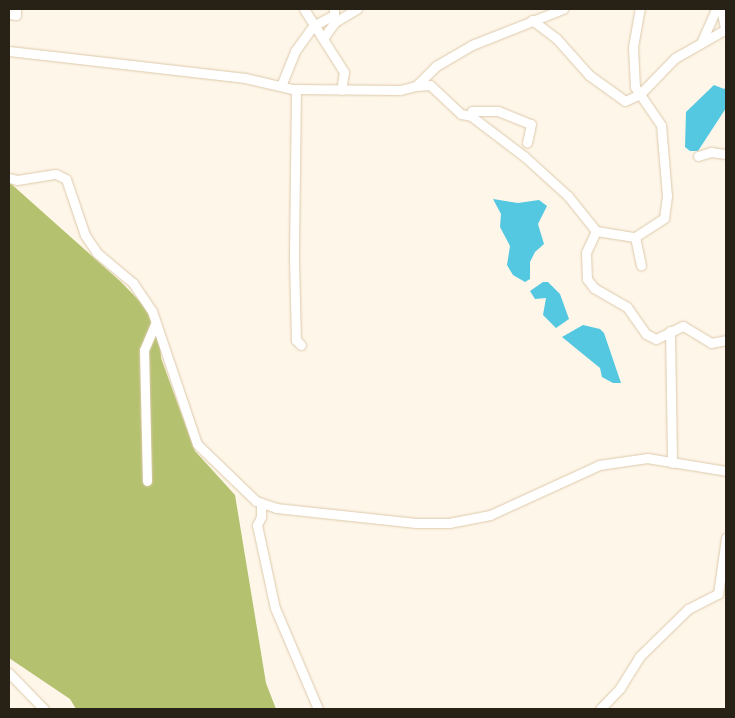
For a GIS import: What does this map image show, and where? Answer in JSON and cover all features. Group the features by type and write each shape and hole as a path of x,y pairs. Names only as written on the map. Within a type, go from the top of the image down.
{"street":[{"path":"9,14 16,15 16,9"},
{"path":"304,9 313,26 324,37 344,72 341,90"},
{"path":"281,86 296,51 313,26 334,15 334,9"},
{"path":"324,37 335,22 357,9"},
{"path":"416,86 436,66 472,45 563,9"},
{"path":"9,51 236,77 296,89 400,90 430,85 461,114 471,116 568,196 596,231 635,237 664,218 667,196 661,126 635,86 633,46 640,9"},
{"path":"701,43 716,9"},
{"path":"532,20 556,38 589,75 625,101 640,94 675,58 726,29 721,9"},
{"path":"296,89 294,260 296,340 301,344"},
{"path":"471,116 472,111 498,111 531,124 527,143"},
{"path":"698,156 711,152 726,154"},
{"path":"9,178 18,180 56,174 66,179 85,235 97,253 133,283 152,311 197,444 261,503 276,508 416,523 449,523 490,514 598,465 647,458 726,471"},
{"path":"596,231 586,252 589,282 627,308 651,338 660,338 670,331 683,326 711,343 726,340"},
{"path":"635,237 641,265"},
{"path":"147,481 144,350 155,324"},
{"path":"670,331 672,463"},
{"path":"261,503 261,517 257,525 275,608 318,709"},
{"path":"600,709 620,688 639,657 688,609 718,594 726,538"},
{"path":"9,673 44,709"}],"green space":[{"path":"9,182 120,281 159,321 161,358 195,451 235,495 266,683 276,709 76,709 70,699 9,658"}],"water":[{"path":"714,85 724,89 726,87 726,108 698,151 690,151 685,147 686,112"},
{"path":"493,199 518,203 539,200 547,206 538,224 544,244 535,252 530,262 530,279 525,282 513,275 507,265 510,246 500,227 501,214"},
{"path":"543,282 548,282 560,294 569,319 556,328 543,315 546,298 535,299 530,291"},
{"path":"583,325 600,329 604,333 621,383 613,383 602,377 600,368 562,337"}]}
